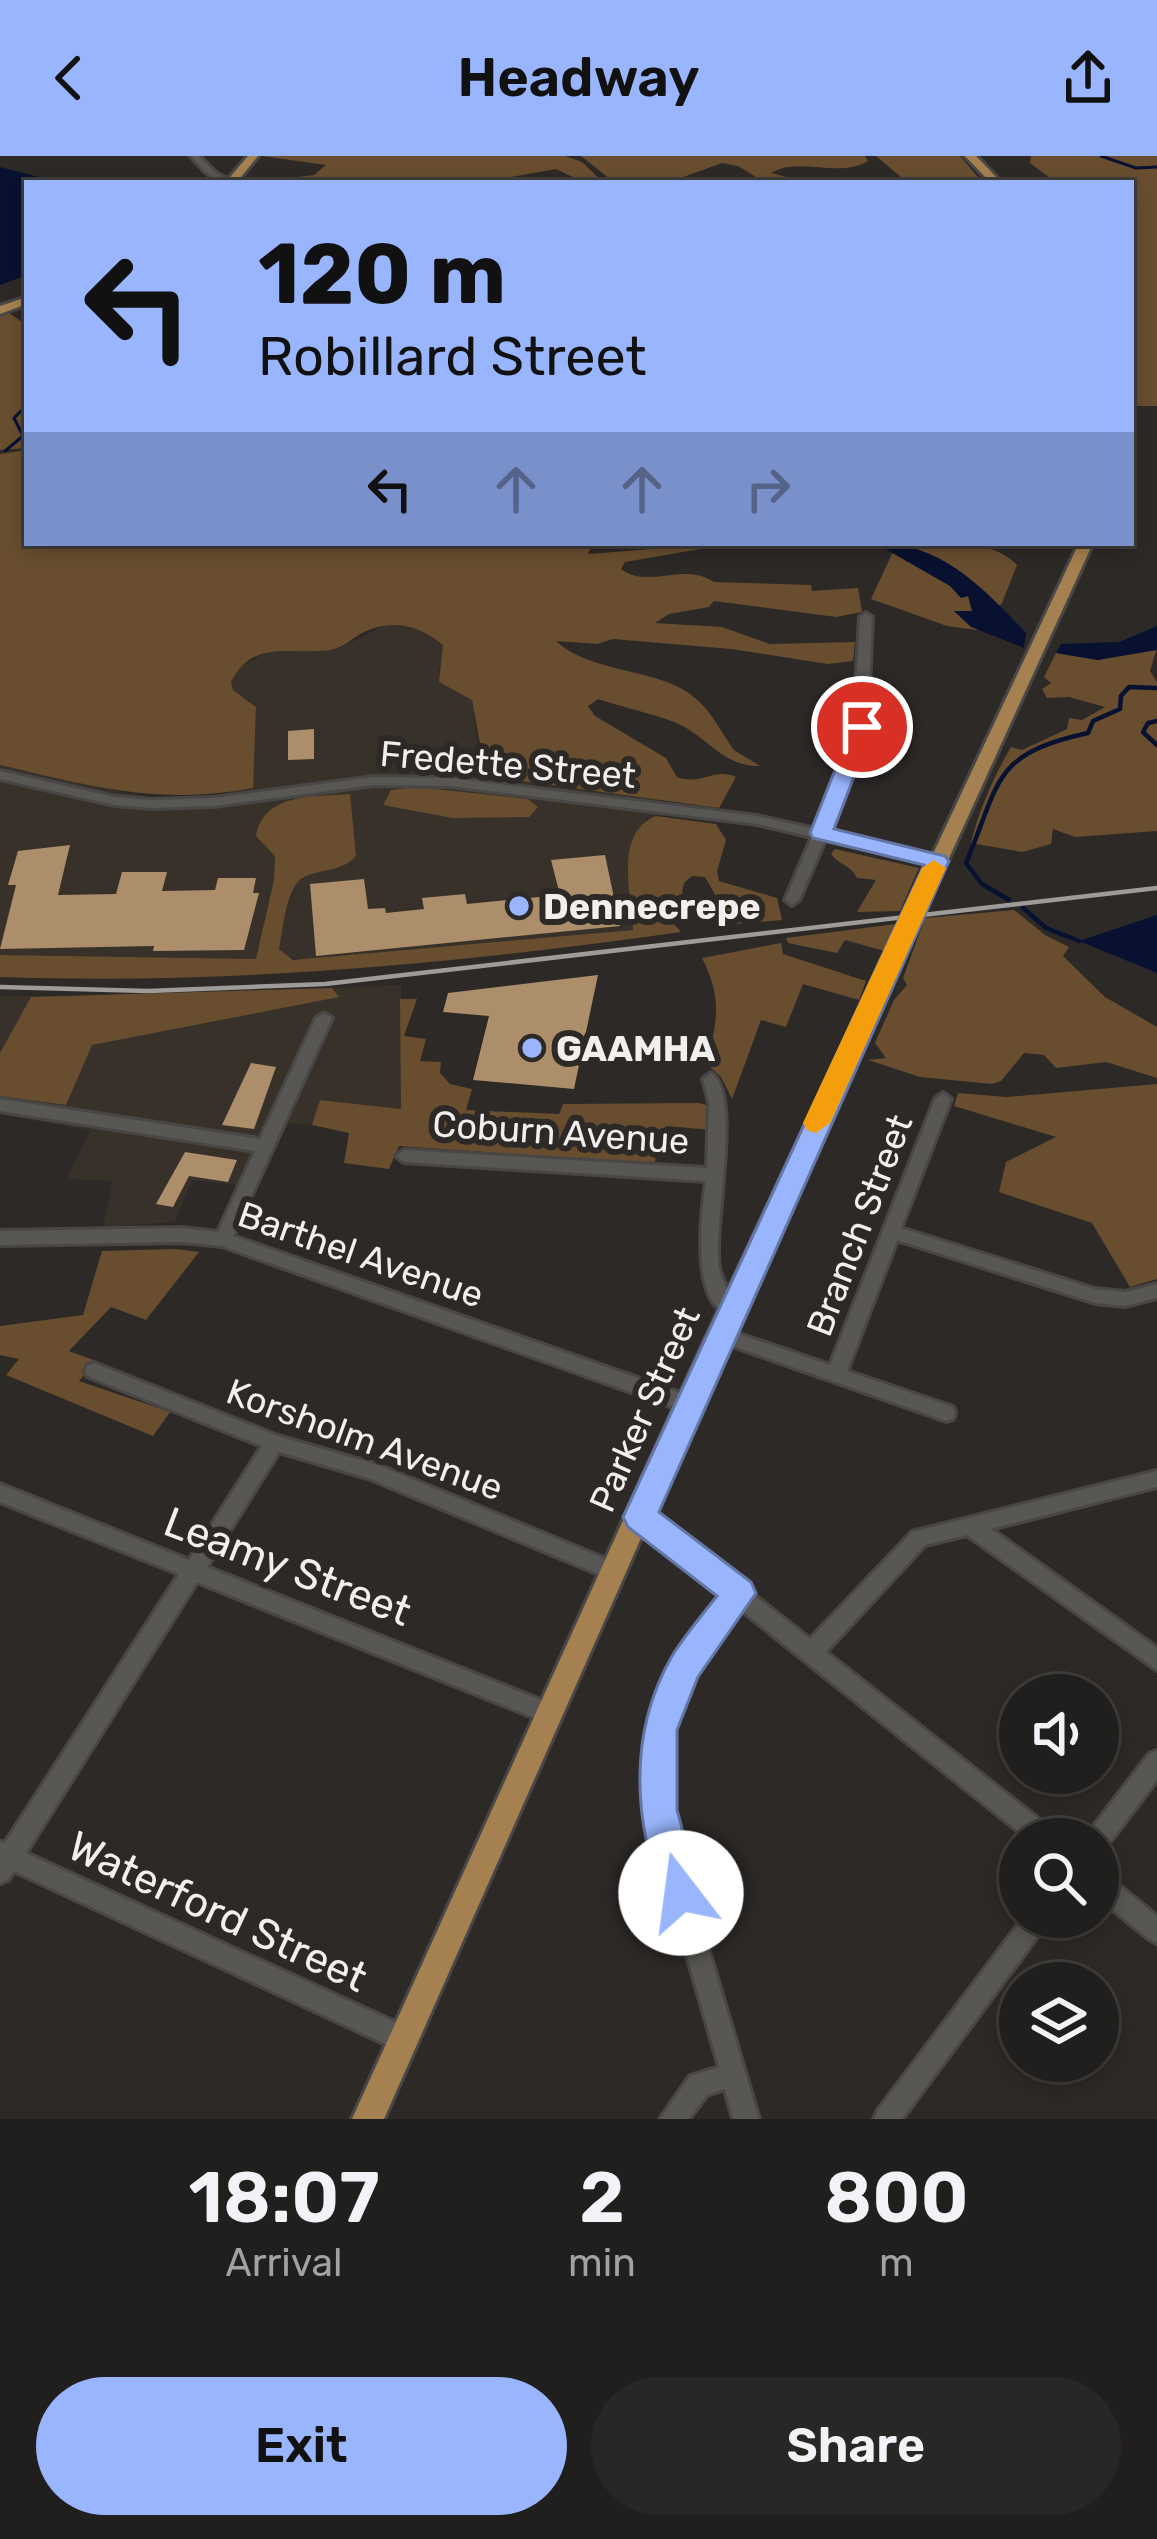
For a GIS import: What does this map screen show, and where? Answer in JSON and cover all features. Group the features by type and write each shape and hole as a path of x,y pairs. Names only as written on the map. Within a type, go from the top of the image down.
{"main road":[{"path":"233,180 253,156"},
{"path":"970,156 994,180"},
{"name":"Parker Street","path":"368,2119 719,1334 1085,546"}],"street":[{"path":"195,156 223,180"},
{"path":"792,900 862,727 866,617"},
{"name":"Fredette Street","path":"0,775 115,801 165,804 374,781 450,782 680,809 821,833 937,861"},
{"path":"223,1239 324,1018"},
{"path":"711,1079 720,1110 710,1261 717,1290 731,1308"},
{"name":"Branch Street","path":"836,1374 944,1099"},
{"path":"0,1105 264,1146"},
{"name":"Coburn Avenue","path":"404,1156 714,1175"},
{"path":"893,1232 1102,1297 1125,1299 1157,1292"},
{"name":"Barthel Avenue","path":"0,1238 181,1235 223,1239 688,1404"},
{"path":"719,1334 946,1413"},
{"name":"Korsholm Avenue","path":"94,1371 275,1443 371,1471 613,1571"},
{"path":"3,1861 275,1443"},
{"path":"812,1652 914,1541 1157,1479"},
{"name":"Leamy Street","path":"0,1493 548,1712"},
{"path":"640,1517 1020,1818"},
{"path":"972,1527 1157,1660"},
{"path":"739,1593 674,1688 656,1751 659,1810 746,2119"},
{"path":"1113,1818 1157,1762"},
{"name":"Waterford Street","path":"3,1861 403,2039"},
{"path":"1119,1900 1157,1931"},
{"path":"887,2119 1022,1938"},
{"path":"673,2119 699,2085 732,2075"}],"shaded area":[{"path":"262,156 565,156 582,162 601,180 579,180 556,169 493,180 273,180 314,175 326,165"},
{"path":"581,156 865,156 868,161 845,168 794,166 771,173 798,180 761,180 738,166 722,163 675,180 611,180"},
{"path":"876,156 960,156 980,180 905,180"},
{"path":"1031,156 1157,156 1157,406 1134,406 1134,204 1138,203 1134,180 1053,180 1030,163"},
{"path":"8,312 24,324 24,448 0,450 0,315"},
{"path":"24,450 24,546 592,546 588,554 690,546 700,549 625,562 621,569 643,577 691,574 714,582 811,585 812,591 858,588 862,612 836,617 714,601 709,607 669,614 655,623 722,627 770,644 855,642 853,661 828,664 731,649 613,639 597,644 556,641 588,660 664,681 701,704 734,750 760,766 735,761 665,719 598,699 588,706 595,716 666,758 677,777 736,777 719,808 486,776 472,700 439,682 443,645 416,629 396,625 375,628 331,650 262,654 240,668 231,682 233,690 256,707 253,788 155,794 0,765 0,454"},
{"path":"896,546 981,546 1017,565 1002,603 977,630 947,626 871,599"},
{"path":"387,624 427,631 443,645 438,672 472,700 479,758 486,776 659,799 656,816 647,820 628,859 633,930 308,961 281,955 257,959 0,955 0,765 145,797 204,797 252,788 256,707 233,690 231,682 238,668 276,647 318,652 340,648"},
{"path":"1157,648 1150,671 1157,682 1157,831 1075,837 1053,829 1051,844 1022,852 971,843 1011,747 1022,750 1067,729 1069,718 1082,720 1105,707 1069,697 1047,698 1042,689 1051,683 1044,677 1056,653 1098,660"},
{"path":"416,787 528,799 538,807 529,817 452,818 383,805 391,790"},
{"path":"350,794 356,856 342,866 303,878 293,889 279,949 293,960 633,930 630,850 643,824 656,816 716,824 726,840 717,871 719,881 777,898 782,920 722,925 717,898 705,877 692,876 684,883 681,899 661,909 681,932 342,970 171,978 0,977 0,955 256,959 275,856 256,836 261,822 280,804"},
{"path":"835,849 919,868 900,911 857,912 876,880 857,878 831,854"},
{"path":"1014,910 1069,947 1063,956 1105,997 1157,1027 1157,1078 1106,1062 1056,1068 1044,1055 1024,1053 1001,1081 992,1084 920,1077 868,1060 886,1058 875,1043 894,1000 907,985 903,978 925,918"},
{"path":"896,924 885,951 845,940 837,953 788,943 786,938"},
{"path":"781,943 783,954 866,981 859,1000 803,984 786,1027 761,1020 732,1099 721,1077 706,1063 716,1010 713,985 702,958"},
{"path":"401,985 401,1109 321,1100 312,1125 288,1123 258,1188 192,1180 175,1222 103,1227 112,1181 66,1179 90,1131 0,1114 0,996 338,996 332,988"},
{"path":"332,988 339,997 92,1045 66,1105 0,1096 0,1053 31,997"},
{"path":"400,999 417,999 404,1036 426,1039 420,1061 441,1062 440,1073 450,1084 472,1089 466,1110 559,1114 563,1104 699,1103 710,1106 712,1130 666,1126 654,1164 399,1146 389,1169 344,1163 349,1133 312,1125 320,1100 401,1109"},
{"path":"1157,1084 1157,1279 1130,1287 1092,1223 999,1192 1006,1162 1056,1137 954,1106 958,1093 1007,1097"},
{"path":"102,1251 199,1252 146,1320 111,1307 69,1351 96,1361 79,1381 170,1412 153,1436 6,1375 19,1359 0,1355 0,1326 83,1315"}],"water":[{"path":"0,167 50,180 24,180 24,276 0,285"},
{"path":"886,546 923,551 961,572 1026,633 1024,648 971,627 954,611 972,611 968,596 952,580 920,562 907,562"},
{"path":"1157,626 1157,650 1098,660 1056,653 1061,644 1119,642"},
{"path":"1157,915 1157,973 1079,941"}],"building":[{"path":"314,729 314,759 288,760 288,731"},
{"path":"70,845 58,895 116,894 122,872 167,872 162,891 215,890 218,878 256,878 253,893 259,893 244,950 153,951 154,946 0,949 16,885 8,885 18,851"},
{"name":"Dennecrepe","path":"605,855 620,926 316,956 310,884 364,879 368,909 385,908 386,913 424,909 422,898 465,894 467,904 560,895 551,860"},
{"name":"GAAMHA","path":"598,975 574,1089 473,1080 489,1016 443,1012 448,993"},
{"path":"251,1063 276,1067 254,1129 222,1125"},
{"path":"185,1152 237,1160 228,1182 189,1176 173,1207 156,1204"}],"waterway":[{"path":"1101,156 1136,168 1157,167"},
{"path":"5,451 23,436 14,418 24,408"},
{"path":"889,546 956,582 967,594"},
{"path":"1009,900 982,884 966,863 1004,775 1033,750 1088,733 1093,721 1120,709 1121,696 1129,687 1157,688"},
{"path":"1157,721 1148,723 1143,732 1157,745"},
{"path":"1023,908 1046,928 1079,941"}],"railway":[{"path":"0,987 148,991 325,984 1157,888"}],"slow traffic":[{"path":"816,1123 934,868"}],"place":[{"name":"Dennecrepe","path":"519,906"},
{"name":"GAAMHA","path":"532,1048"}],"route":[{"path":"681,1893 659,1810 659,1730 685,1667 739,1593 640,1517 937,861 821,833 862,727"}]}
